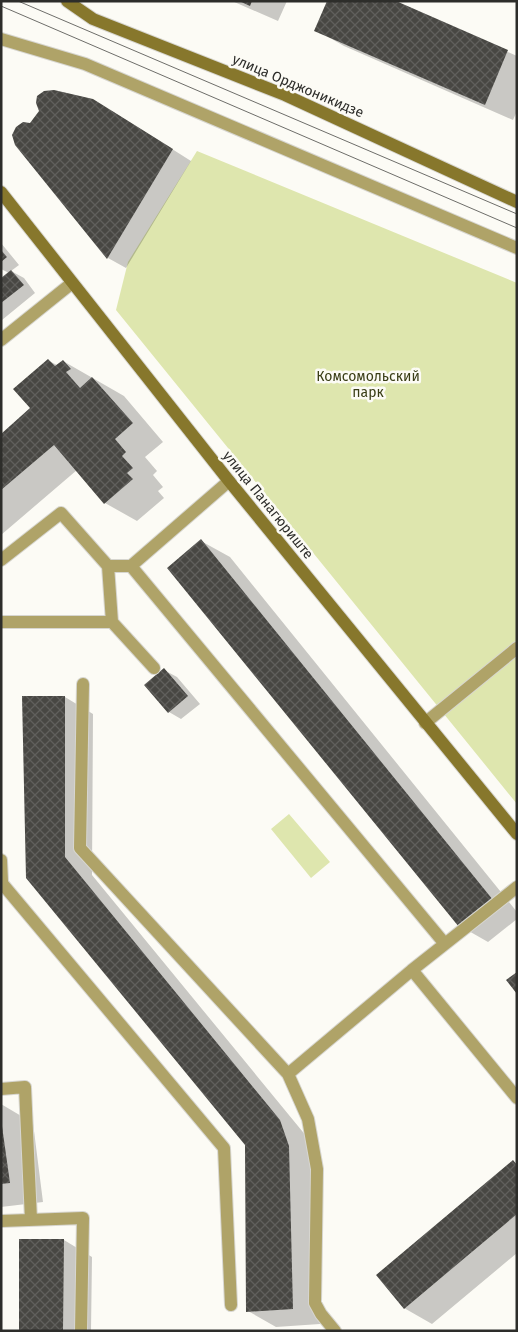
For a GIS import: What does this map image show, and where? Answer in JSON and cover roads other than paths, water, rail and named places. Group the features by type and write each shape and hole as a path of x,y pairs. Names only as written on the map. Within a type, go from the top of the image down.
{"street":[{"name":"улица Орджоникидзе","path":"67,1 93,19 285,95 517,202"},
{"name":"улица Панагюриште","path":"1,192 229,481 517,834"}],"lane":[{"path":"1,39 85,64 517,248"},
{"path":"1,340 72,283"},
{"path":"108,566 131,566 229,481"},
{"path":"1,560 61,513 108,566 112,622 154,668"},
{"path":"131,566 445,944"},
{"path":"1,622 112,622"},
{"path":"425,723 517,648"},
{"path":"82,684 80,848 288,1074 308,1118 317,1169 315,1303 321,1314 335,1331"},
{"path":"1,860 2,881 224,1148 231,1305"},
{"path":"288,1074 412,970 517,887"},
{"path":"412,970 517,1098"},
{"path":"1,1089 25,1087 31,1220"},
{"path":"1,1221 83,1218 81,1331"}],"tram line":[{"path":"18,1 517,214"},
{"path":"1,6 517,228"}],"park label":[{"name":"Комсомольский парк","path":"368,384"}]}
